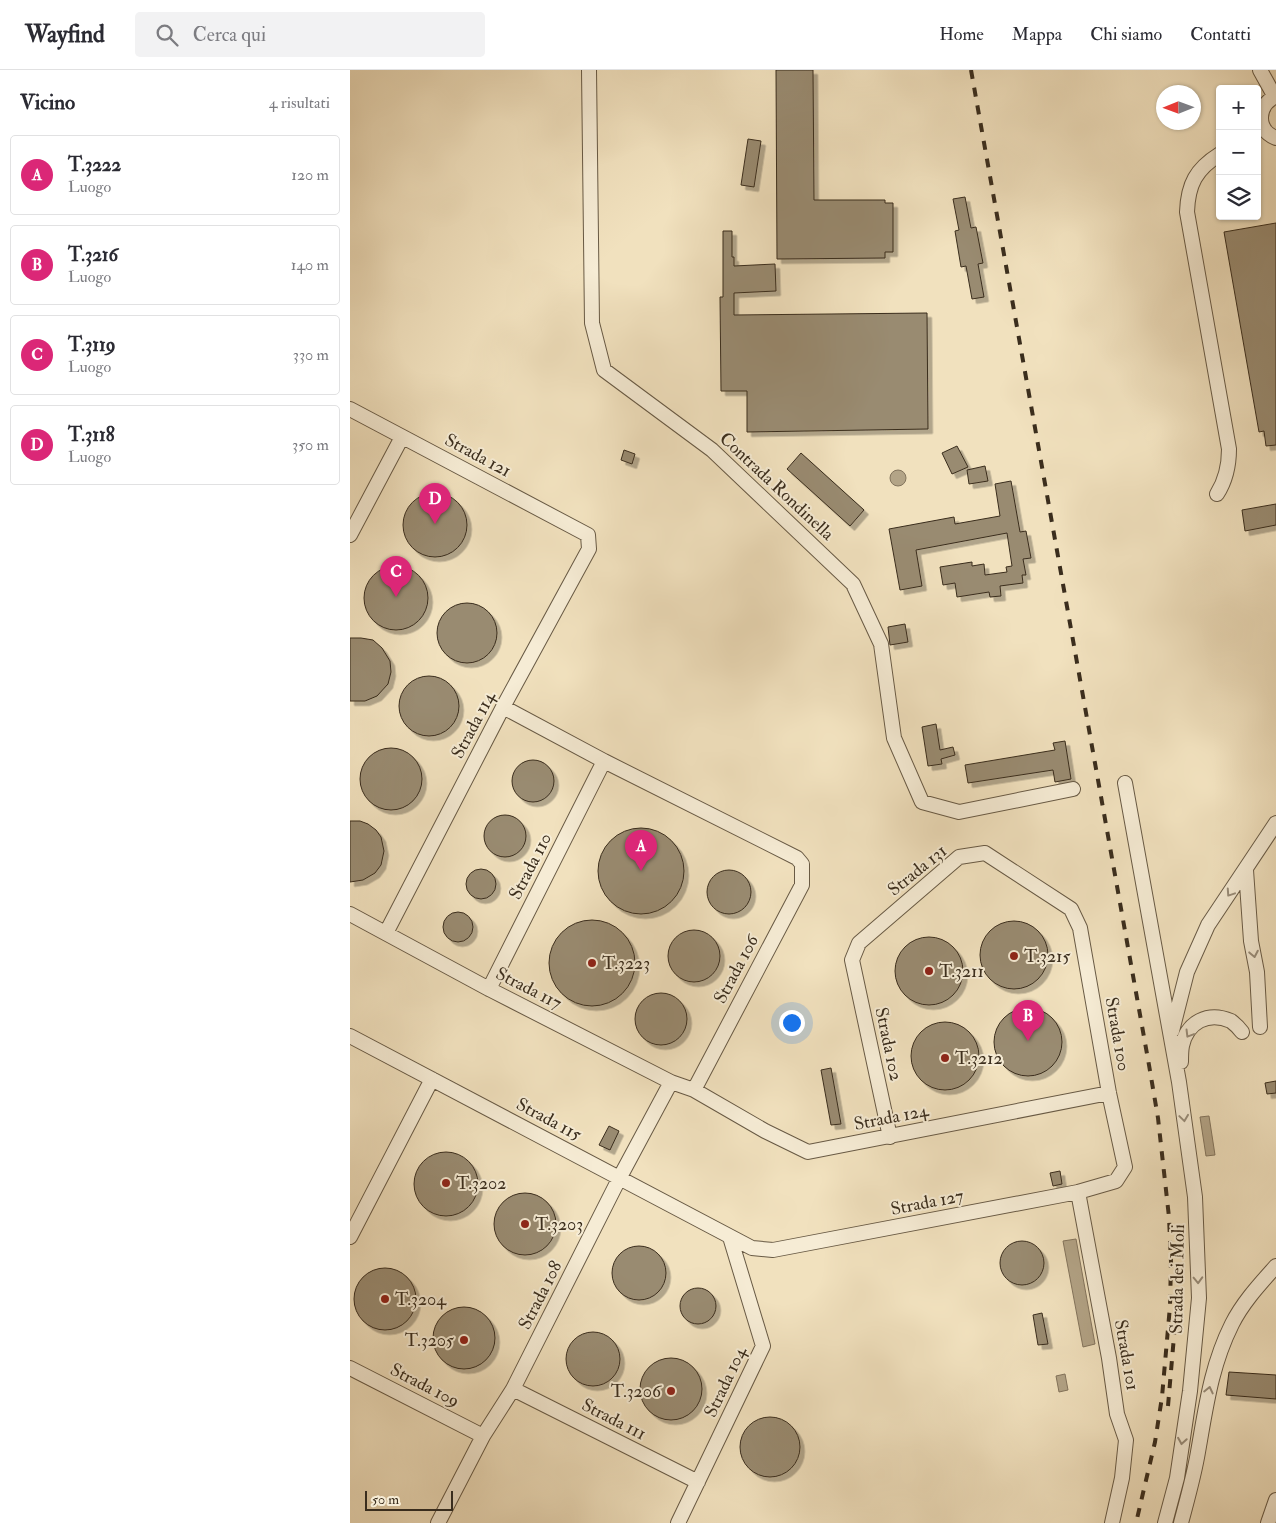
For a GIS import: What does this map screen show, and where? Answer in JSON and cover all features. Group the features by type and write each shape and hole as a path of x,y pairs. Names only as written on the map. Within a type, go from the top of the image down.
{"street":[{"name":"Contrada Rondinella","path":"589,70 592,323 604,370 712,450 853,584 881,644 894,738 922,802 959,812 1073,790"},
{"path":"1260,70 1275,97 1264,106 1261,119"},
{"path":"1261,130 1276,138"},
{"path":"1216,157 1196,174 1190,188 1187,212 1229,449 1227,474 1217,494"},
{"name":"Strada 121","path":"350,409 588,535"},
{"path":"350,535 402,437"},
{"name":"Strada 114","path":"386,933 503,707 589,549 588,535"},
{"path":"503,707 604,761"},
{"name":"Strada 106","path":"604,761 797,858 802,864 802,884 694,1090"},
{"name":"Strada 110","path":"489,989 604,761"},
{"name":"Strada dei Moli","path":"1125,783 1179,1082 1196,1197 1199,1298 1188,1401 1177,1478 1165,1523"},
{"path":"1171,1036 1187,972 1208,925 1276,823"},
{"name":"Strada 131","path":"852,960 859,943 959,857 985,853 1071,909"},
{"path":"1246,870 1251,940 1257,972 1260,1027"},
{"name":"Strada 100","path":"1071,909 1080,928 1109,1093 1125,1167"},
{"name":"Strada 117","path":"350,914 489,989 671,1082 694,1090"},
{"name":"Strada 102","path":"852,960 890,1137"},
{"path":"1179,1082 1182,1045 1189,1030 1200,1019 1218,1017 1233,1022 1242,1032"},
{"name":"Strada 115","path":"350,1036 620,1177 730,1237"},
{"path":"350,1238 432,1078"},
{"name":"Strada 108","path":"438,1523 483,1436 513,1389 620,1177 671,1082"},
{"name":"Strada 124","path":"694,1090 765,1131 808,1152 1109,1093"},
{"name":"Strada 127","path":"730,1237 752,1248 774,1250 1078,1192 1116,1181 1125,1167"},
{"name":"Strada 101","path":"1078,1192 1118,1414 1126,1440 1122,1478 1112,1523"},
{"name":"Strada 104","path":"678,1523 763,1346 730,1237"},
{"path":"1181,1523 1198,1454 1214,1366 1232,1323 1250,1296 1276,1266"},
{"name":"Strada 109","path":"350,1368 483,1436"},
{"name":"Strada 111","path":"513,1389 698,1482"},
{"path":"1268,1523 1276,1500"}],"shaded area":[{"path":"898,470 906,478 898,486 890,478"},
{"path":"1209,1116 1215,1155 1206,1156 1200,1117"},
{"path":"1076,1239 1095,1344 1083,1347 1063,1241"},
{"path":"1065,1374 1068,1390 1059,1392 1056,1376"}],"building":[{"path":"776,70 813,70 814,200 885,200 885,203 893,203 893,252 885,252 885,258 777,259"},
{"path":"748,139 761,141 754,187 741,185"},
{"path":"965,197 971,228 976,227 983,263 978,264 984,297 972,299 966,266 961,267 955,231 959,230 953,199"},
{"path":"1276,223 1276,445 1266,446 1264,431 1259,432 1224,232"},
{"path":"723,231 732,231 734,266 775,264 776,291 734,293 734,315 927,313 928,429 747,432 747,391 721,391 720,297 723,297"},
{"path":"957,446 968,467 952,474 942,453"},
{"path":"624,450 635,454 632,464 621,460"},
{"path":"801,453 864,510 850,526 787,469"},
{"path":"985,466 988,481 969,484 967,470"},
{"path":"1011,481 1020,532 1026,531 1031,558 1023,559 1026,575 1022,575 1023,583 1000,586 1001,596 990,597 989,592 957,597 955,583 943,585 940,567 972,562 972,566 984,564 985,575 1007,572 1006,567 1012,566 1007,533 916,550 922,586 900,590 889,529 954,517 955,524 1000,516 995,484"},
{"path":"435,493 447,495 458,502 465,513 467,525 465,537 458,548 447,555 435,557 423,555 412,548 405,537 403,525 405,513 412,502 423,495"},
{"path":"1276,504 1276,525 1245,531 1242,510"},
{"path":"396,566 408,568 419,575 426,586 428,598 426,610 419,621 408,628 396,630 384,628 373,621 366,610 364,598 366,586 373,575 384,568"},
{"path":"461,603 473,603 489,611 495,621 497,633 495,645 489,655 473,663 461,663 445,655 437,639 437,627 445,611"},
{"path":"905,624 908,642 890,645 888,627"},
{"path":"350,638 373,640 382,648 390,661 391,672 388,684 377,696 365,701 350,701"},
{"path":"423,676 435,676 451,684 457,694 459,706 457,718 451,728 435,736 423,736 407,728 399,712 399,700 407,684"},
{"path":"936,724 940,750 953,747 955,755 941,759 942,764 928,766 922,727"},
{"path":"1065,741 1071,779 1055,782 1053,770 968,783 965,765 1055,750 1053,743"},
{"path":"391,748 403,751 413,757 419,767 422,779 419,791 413,801 403,807 391,810 379,807 369,801 363,791 360,779 363,767 369,757 379,751"},
{"path":"537,760 545,763 551,769 554,781 551,793 545,799 529,802 521,799 515,793 512,777 515,769 521,763"},
{"path":"509,815 517,818 523,824 526,836 523,848 517,854 501,857 493,854 487,848 484,832 487,824 493,818"},
{"path":"350,821 360,821 376,830 381,837 384,851 381,865 375,873 363,880 350,882"},
{"path":"641,828 657,832 671,841 680,855 684,871 680,887 671,901 657,910 641,914 625,910 611,901 602,887 598,871 602,855 611,841 625,832"},
{"path":"481,869 492,873 496,884 492,895 481,899 470,895 466,884 470,873"},
{"path":"729,870 741,874 747,880 751,892 747,904 741,910 729,914 717,910 711,904 707,892 711,880 717,874"},
{"path":"458,912 469,916 473,927 469,938 458,942 447,938 443,927 447,916"},
{"name":"T.3223","path":"592,920 609,923 623,932 632,946 635,963 632,980 623,994 609,1003 592,1006 575,1003 561,994 552,980 549,963 552,946 561,932 575,923"},
{"name":"T.3215","path":"1014,921 1027,924 1038,931 1045,942 1048,955 1045,968 1038,979 1027,986 1014,989 1001,986 990,979 983,968 980,955 983,942 990,931 1001,924"},
{"path":"694,930 704,932 712,938 718,946 720,956 718,966 712,974 704,980 694,982 684,980 676,974 670,966 668,956 670,946 676,938 684,932"},
{"name":"T.3211","path":"922,937 936,937 948,942 958,952 963,964 963,978 958,990 948,1000 936,1005 922,1005 910,1000 900,990 895,978 895,964 900,952 910,942"},
{"path":"661,993 671,995 679,1001 685,1009 687,1019 685,1029 679,1037 671,1043 661,1045 651,1043 643,1037 637,1029 635,1019 637,1009 643,1001 651,995"},
{"path":"1028,1008 1041,1010 1052,1018 1060,1029 1062,1042 1060,1055 1052,1066 1041,1074 1028,1076 1015,1074 1004,1066 996,1055 994,1042 996,1029 1004,1018 1015,1010"},
{"name":"T.3212","path":"945,1022 958,1025 969,1032 976,1043 979,1056 976,1069 969,1080 958,1087 945,1090 932,1087 921,1080 914,1069 911,1056 914,1043 921,1032 932,1025"},
{"path":"831,1068 841,1124 831,1125 821,1070"},
{"path":"1276,1081 1276,1093 1267,1094 1265,1083"},
{"path":"609,1126 619,1131 610,1150 599,1145"},
{"name":"T.3202","path":"446,1152 464,1158 472,1166 478,1184 472,1202 464,1210 446,1216 428,1210 420,1202 414,1184 420,1166 428,1158"},
{"path":"1060,1171 1062,1184 1053,1186 1050,1173"},
{"name":"T.3203","path":"525,1193 537,1195 547,1202 554,1212 556,1224 554,1236 547,1246 537,1253 525,1255 513,1253 503,1246 496,1236 494,1224 496,1212 503,1202 513,1195"},
{"path":"1022,1241 1034,1245 1040,1251 1044,1263 1040,1275 1034,1281 1022,1285 1010,1281 1004,1275 1000,1263 1004,1251 1010,1245"},
{"path":"639,1246 649,1248 658,1254 664,1263 666,1273 664,1283 658,1292 649,1298 639,1300 629,1298 620,1292 614,1283 612,1273 614,1263 620,1254 629,1248"},
{"name":"T.3204","path":"385,1268 397,1270 407,1277 414,1287 416,1299 414,1311 407,1321 397,1328 385,1330 373,1328 363,1321 356,1311 354,1299 356,1287 363,1277 373,1270"},
{"path":"698,1288 710,1294 716,1306 710,1318 698,1324 686,1318 680,1306 686,1294"},
{"name":"T.3205","path":"458,1307 470,1307 486,1316 493,1326 495,1338 493,1350 486,1360 470,1369 458,1369 447,1364 438,1355 433,1344 433,1332 438,1321 447,1312"},
{"path":"1042,1313 1048,1344 1038,1345 1033,1315"},
{"path":"588,1332 598,1332 608,1336 616,1344 620,1359 616,1374 608,1382 598,1386 588,1386 578,1382 570,1374 566,1364 566,1354 570,1344 578,1336"},
{"name":"T.3206","path":"665,1358 677,1358 693,1367 700,1377 702,1389 700,1401 693,1411 677,1420 665,1420 654,1415 645,1406 640,1395 640,1383 645,1372 654,1363"},
{"path":"1229,1372 1276,1375 1276,1399 1226,1395"},
{"path":"770,1417 786,1422 791,1426 795,1431 800,1447 795,1463 791,1468 786,1472 770,1477 754,1472 749,1468 745,1463 740,1447 745,1431 749,1426 754,1422"}],"railway":[{"path":"971,70 1158,1118 1169,1217 1170,1306 1162,1397 1155,1442 1136,1523"},
{"path":"1168,1406 1176,1313"}],"place":[{"name":"T.3118","path":"435,524"},
{"name":"T.3119","path":"396,597"},
{"name":"T.3222","path":"641,871"},
{"name":"T.3215","path":"1014,956"},
{"name":"T.3223","path":"592,963"},
{"name":"T.3211","path":"929,971"},
{"name":"T.3216","path":"1028,1041"},
{"name":"T.3212","path":"945,1058"},
{"name":"T.3202","path":"446,1183"},
{"name":"T.3203","path":"525,1224"},
{"name":"T.3204","path":"385,1299"},
{"name":"T.3205","path":"464,1340"},
{"name":"T.3206","path":"671,1391"}]}
